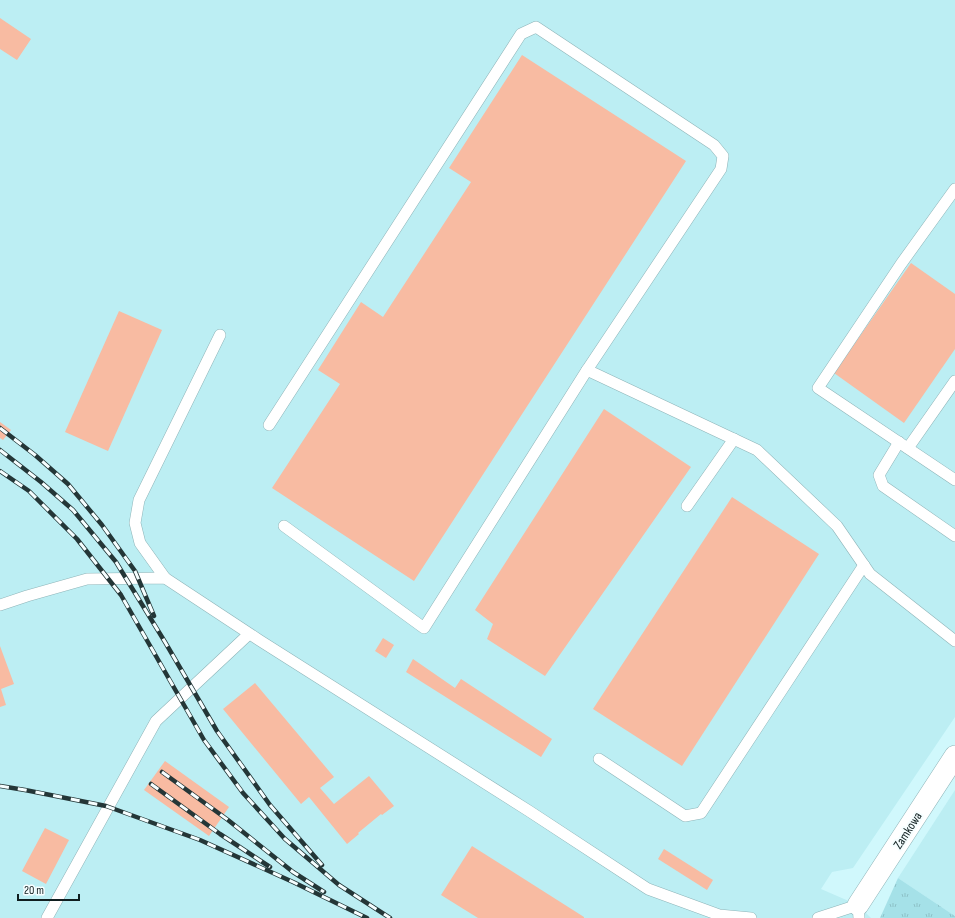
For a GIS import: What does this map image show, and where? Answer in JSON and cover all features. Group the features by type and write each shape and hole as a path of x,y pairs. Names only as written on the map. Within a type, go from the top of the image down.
{"street":[{"name":"Zamkowa","path":"859,911 955,756"}],"lane":[{"path":"269,425 521,34 536,27 714,145 723,156 721,169 587,370 424,628 284,526"},
{"path":"955,189 901,264 818,388 955,480"},
{"path":"220,335 139,500 136,523 140,543 164,578 248,634 522,807 648,890 719,915 751,918"},
{"path":"587,370 757,450 837,526 870,574 955,641"},
{"path":"955,381 879,475 883,486 955,536"},
{"path":"687,506 734,439"},
{"path":"599,759 685,816 701,812 864,565"},
{"path":"0,605 87,579 164,578"},
{"path":"46,918 156,721 248,634"},
{"path":"818,918 859,911"}],"shaded area":[{"path":"0,0 955,0 955,717 853,868 832,872 821,889 858,905 871,918 0,918"},
{"path":"955,790 955,916 898,878"}],"green space":[{"path":"898,878 955,916 955,918 880,918"}],"building":[{"path":"0,18 31,39 17,60 0,49"},
{"path":"522,55 686,161 414,581 272,488 340,384 318,370 361,302 383,317 471,182 449,168"},
{"path":"911,263 955,294 955,349 904,423 834,373"},
{"path":"119,311 162,330 108,451 65,432"},
{"path":"604,409 691,467 545,676 487,639 493,624 475,610"},
{"path":"0,422 11,430 3,440 0,438"},
{"path":"732,497 819,554 682,766 593,709"},
{"path":"383,638 394,645 386,658 375,651"},
{"path":"0,646 14,684 1,689 6,705 0,707"},
{"path":"413,659 455,688 461,679 552,739 541,757 406,672"},
{"path":"255,683 334,777 320,788 334,804 369,776 394,806 382,815 381,814 347,844 309,797 301,804 223,709"},
{"path":"165,761 229,807 209,836 144,790"},
{"path":"45,828 69,840 46,884 22,871"},
{"path":"472,846 584,918 478,918 441,895"},
{"path":"664,849 713,880 707,890 658,859"}],"railway":[{"path":"0,428 35,455 68,484 102,525 135,571 154,616"},
{"path":"0,450 41,482 73,510 116,562 217,731 270,805 322,865"},
{"path":"0,471 29,491 77,539 121,595 204,740 243,793 285,839 339,885 390,918"},
{"path":"162,772 228,820 293,872 324,892"},
{"path":"151,784 220,834 270,867"},
{"path":"0,786 106,806 200,840 293,882 367,918"}]}
